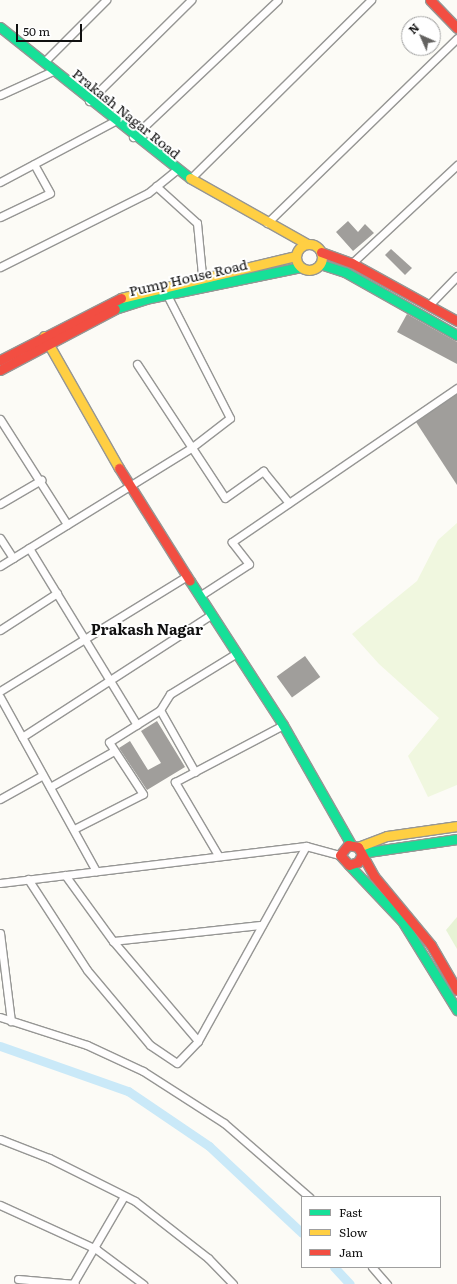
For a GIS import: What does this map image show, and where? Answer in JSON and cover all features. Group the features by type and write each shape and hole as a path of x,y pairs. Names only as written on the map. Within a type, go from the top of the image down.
{"street":[{"path":"44,62 106,0"},
{"path":"89,101 191,0"},
{"path":"133,137 278,0"},
{"path":"192,177 371,0"},
{"path":"433,1 457,28"},
{"name":"Prakash Nagar Road","path":"0,28 44,62 113,122 176,170 192,177 267,223 307,244"},
{"path":"267,223 457,38"},
{"path":"0,95 53,71"},
{"path":"0,182 113,122"},
{"path":"0,217 50,194 34,164"},
{"path":"352,263 457,165"},
{"path":"0,267 156,186 176,170"},
{"path":"156,186 197,224 202,275"},
{"path":"0,360 46,340 102,305 202,275 296,256 307,244 316,246 321,252 352,263 430,304 457,321"},
{"path":"320,264 321,252"},
{"path":"296,256 301,267 309,269 320,264 345,272 457,335"},
{"name":"Pump House Road","path":"0,370 46,340 108,312 166,294 301,267"},
{"path":"430,304 457,276"},
{"path":"0,566 191,448 230,418 166,294"},
{"path":"46,340 129,486 187,576 201,595 236,654 283,725 358,850 430,945 457,990"},
{"path":"137,364 225,498 263,471 289,503"},
{"path":"201,595 249,564 232,542 457,388"},
{"path":"0,419 41,480 67,524"},
{"path":"0,504 41,480"},
{"path":"0,538 13,558"},
{"path":"29,548 137,725"},
{"path":"0,691 187,576"},
{"path":"0,630 57,593"},
{"path":"22,737 111,683 212,614"},
{"path":"74,829 143,794 109,742 160,710 170,694 236,654"},
{"path":"0,697 96,871"},
{"path":"160,710 195,772"},
{"path":"218,855 175,782 283,725"},
{"path":"50,787 114,751"},
{"path":"0,799 44,775"},
{"path":"358,850 387,836 457,826"},
{"path":"340,855 342,848 358,850 457,839"},
{"path":"28,879 87,970 150,1045 177,1063 198,1041 260,925 306,846"},
{"path":"0,883 218,855 306,846 340,855 402,921 457,1010"},
{"path":"349,865 355,864 358,850"},
{"path":"65,875 113,941 198,1041"},
{"path":"113,941 260,925"},
{"path":"0,933 11,1021"},
{"path":"0,1017 87,1045 143,1070 224,1122 308,1196"},
{"path":"0,1139 50,1158 124,1196 208,1258 233,1284"},
{"path":"18,1279 74,1283 96,1249 124,1196"},
{"path":"0,1205 96,1249 143,1284"},
{"path":"373,1268 387,1284"}],"green space":[{"path":"457,523 457,785 428,797 408,756 439,718 379,664 352,634 417,581 438,540"},
{"path":"457,917 457,949 446,930"}],"building":[{"path":"348,221 358,232 365,224 374,233 353,251 336,232"},
{"path":"391,249 412,268 405,275 385,255"},
{"path":"407,314 457,342 457,364 397,332"},
{"path":"457,394 457,485 416,422"},
{"path":"305,656 320,677 292,698 277,677"},
{"path":"157,721 185,767 147,790 119,748 130,741 148,770 161,763 141,731"}],"waterway":[{"path":"0,1046 128,1091 209,1146 301,1232"},
{"path":"335,1268 350,1284"}],"traffic: fast":[{"path":"0,27 190,178"},
{"path":"320,264 345,272 457,335"},
{"path":"115,309 145,299 301,267"},
{"path":"190,581 283,725 351,844"},
{"path":"361,853 457,839"},
{"path":"349,865 402,921 457,1010"}],"traffic: slow":[{"path":"190,178 307,244"},
{"path":"309,244 318,248 322,257 318,266 309,270 300,266 296,257 300,248 309,244"},
{"path":"121,298 296,256"},
{"path":"44,336 119,468"},
{"path":"358,847 387,836 457,826"}],"traffic: jam":[{"path":"430,0 457,28"},
{"path":"321,252 352,263 457,321"},
{"path":"0,360 121,298"},
{"path":"0,370 115,309"},
{"path":"119,468 190,581"},
{"path":"361,856 358,862 349,865 340,855 348,845 358,847 374,876 431,945 457,990"}],"district":[{"name":"Prakash Nagar","path":"147,629"}]}
